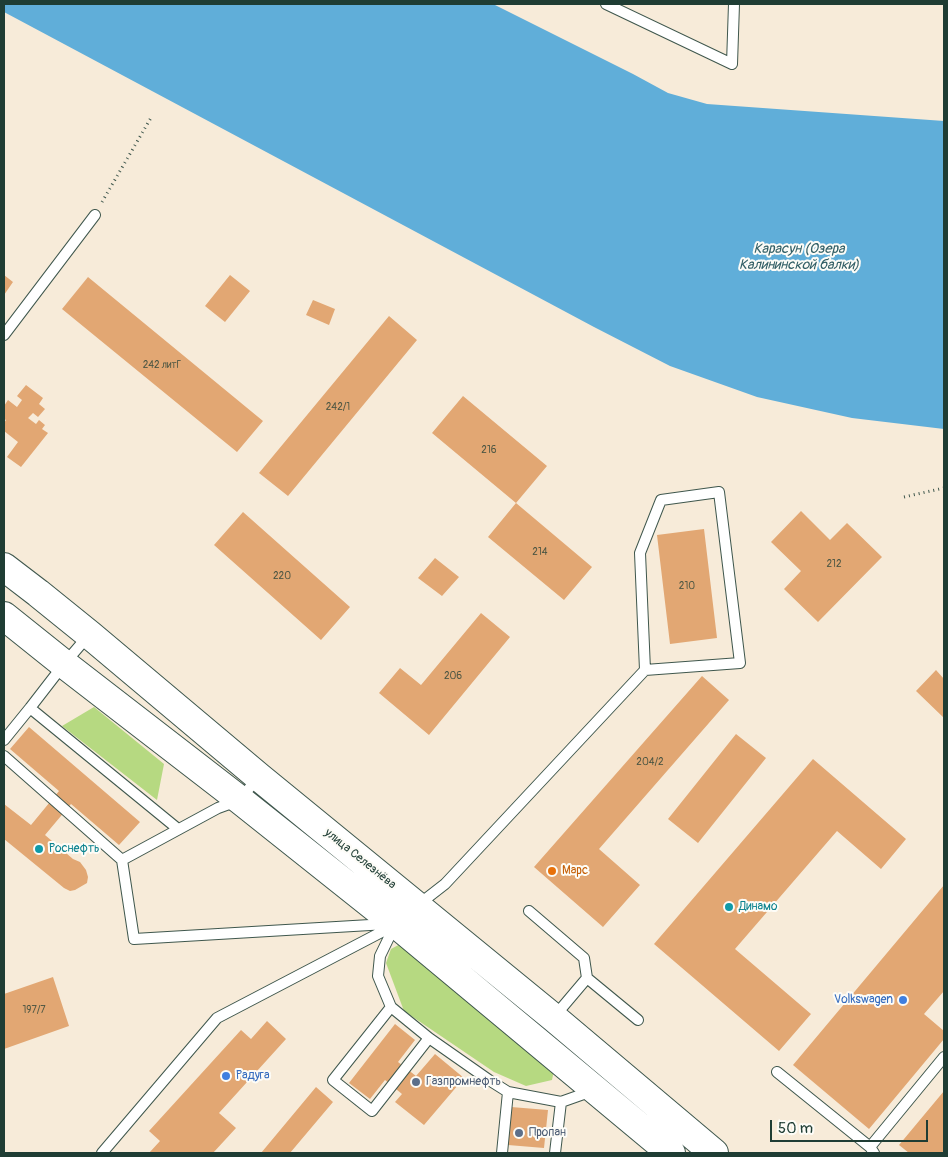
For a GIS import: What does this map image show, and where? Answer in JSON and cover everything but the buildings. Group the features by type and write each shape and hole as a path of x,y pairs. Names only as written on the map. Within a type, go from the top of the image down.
{"main road":[{"name":"улица Селезнёва","path":"4,567 90,635 259,777 407,915 604,1079 714,1153"},
{"name":"улица Селезнёва","path":"4,616 240,800 554,1018 604,1079 671,1153"}],"lane":[{"path":"606,4 732,64 734,4"},
{"path":"4,336 95,215"},
{"path":"102,1153 217,1018 407,915 445,884 645,670 740,663 719,492 660,500 640,553 645,670"},
{"path":"4,740 64,664 90,635"},
{"path":"30,708 178,829"},
{"path":"4,756 122,860 134,940 370,924 407,915"},
{"path":"122,860 218,808 240,800 259,777"},
{"path":"529,911 584,958 587,978 638,1020"},
{"path":"407,915 380,956 378,976 390,1007 429,1038 508,1092 561,1102 604,1079"},
{"path":"554,1018 587,978"},
{"path":"390,1007 333,1080 372,1111 429,1038"},
{"path":"777,1072 872,1150 944,1057"},
{"path":"502,1153 508,1092"},
{"path":"554,1153 561,1102"}],"path":[{"path":"95,215 152,116"},
{"path":"904,496 944,488"}],"green space":[{"path":"94,707 164,764 157,800 62,726"},
{"path":"404,942 555,1065 552,1080 526,1086 494,1072 404,1011 386,963 391,949"}],"water":[{"name":"Карасун (Озера Калининской балки)","path":"4,4 493,4 668,93 707,104 944,121 944,429 852,418 757,397 670,366 4,12"}],"place":[{"name":"Роснефть","path":"39,849"},
{"name":"Марс","path":"552,871"},
{"name":"Динамо","path":"729,907"},
{"name":"Volkswagen","path":"903,1000"},
{"name":"Радуга","path":"226,1076"},
{"name":"Газпромнефть","path":"416,1082"},
{"name":"Пропан","path":"519,1133"}]}
